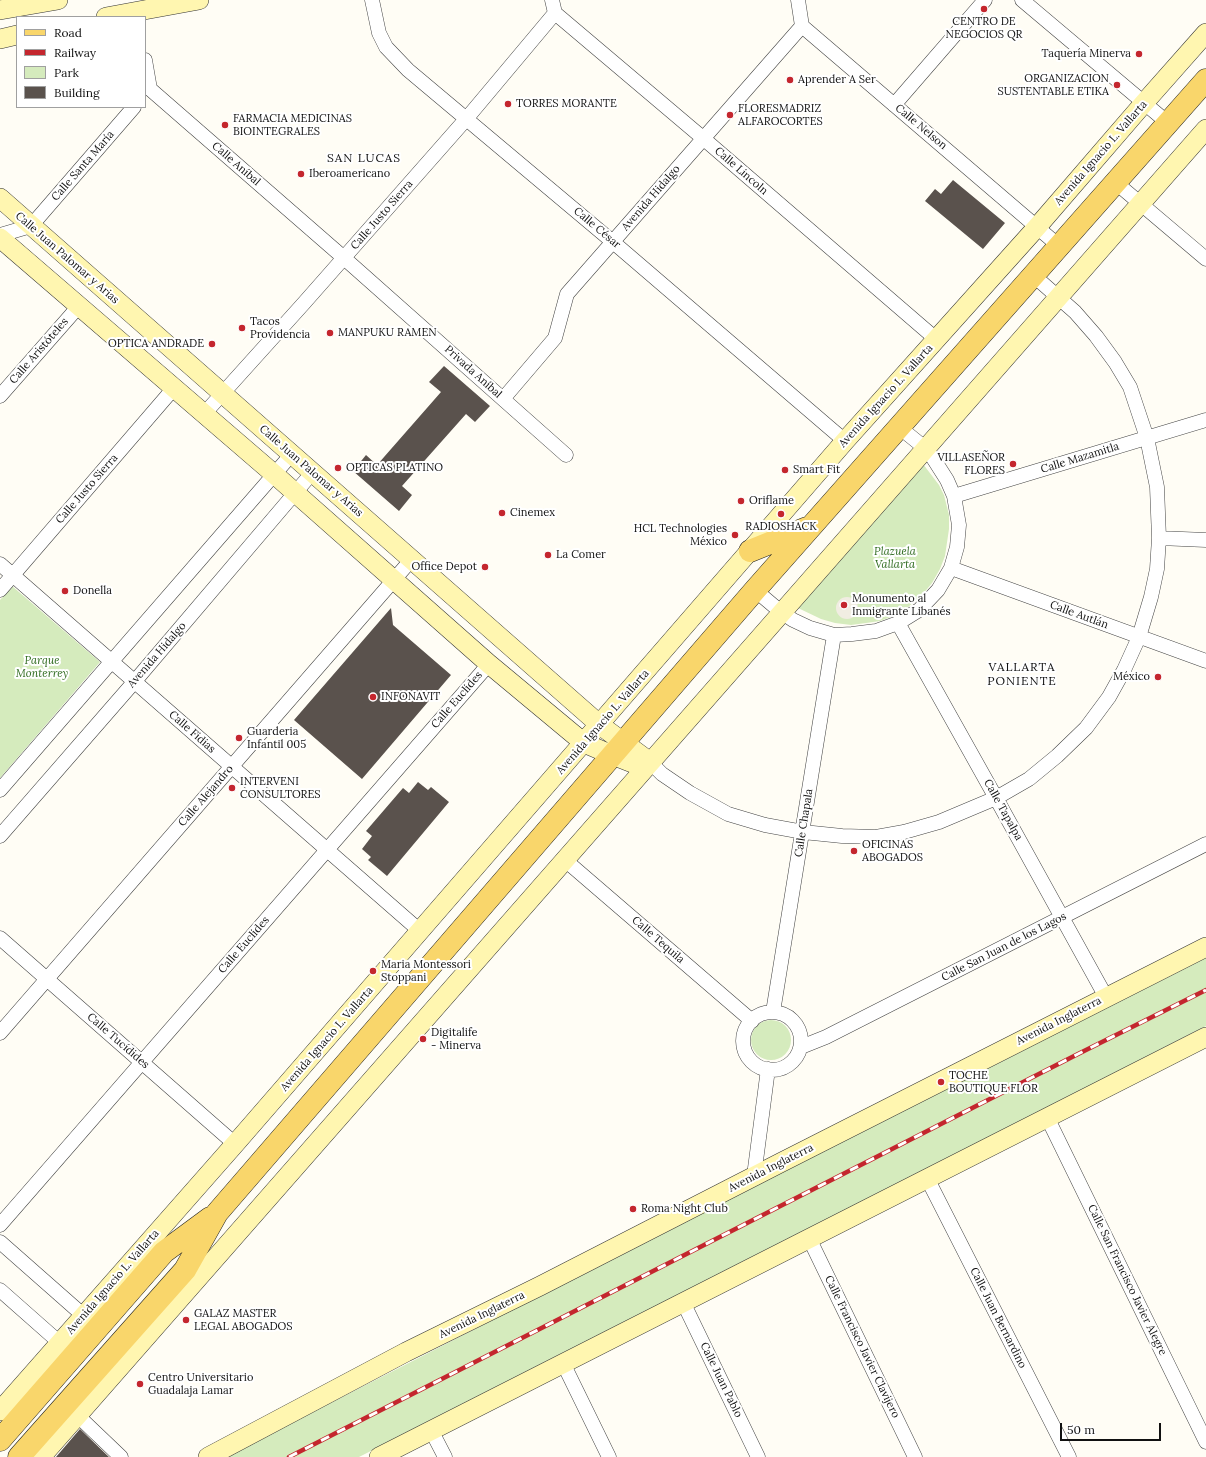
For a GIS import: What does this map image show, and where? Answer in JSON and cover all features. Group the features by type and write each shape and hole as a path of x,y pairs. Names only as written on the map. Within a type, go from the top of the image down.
{"main road":[{"name":"Avenida Ignacio L. Vallarta","path":"19,1457 185,1270 217,1213 755,590 1206,80"},
{"path":"750,551 812,526"},
{"name":"Avenida Ignacio L. Vallarta","path":"0,1440 164,1252 217,1213"}],"street":[{"path":"0,10 58,0"},
{"path":"110,16 137,9 199,0"},
{"name":"Calle César","path":"372,0 379,33 386,47 408,70 467,118 845,441"},
{"path":"798,0 802,26"},
{"path":"894,104 985,0"},
{"path":"1022,0 1168,123"},
{"name":"Calle Justo Sierra","path":"204,414 467,118 554,6"},
{"name":"Calle Lincoln","path":"554,6 704,139 936,339"},
{"name":"Calle Nelson","path":"802,26 1059,246"},
{"name":"Avenida Hidalgo","path":"503,399 555,338 568,294 802,26"},
{"name":"Avenida Ignacio L. Vallarta","path":"0,1411 236,1144 845,441 1037,227 1206,33"},
{"path":"0,38 16,35"},
{"name":"Calle Aníbal","path":"146,76 147,91 344,258"},
{"name":"Calle Santa María","path":"31,226 133,108"},
{"path":"41,1457 565,860 652,768 781,612 1206,129"},
{"path":"1116,182 1206,259"},
{"name":"Calle Juan Palomar y Arias","path":"0,198 600,725 618,748"},
{"path":"31,226 0,237 274,474 489,664 584,743 618,748 690,793 728,814 765,826 842,836 876,837 904,832 939,822 996,798 1028,779 1058,756 1086,728 1109,697 1124,670 1139,637 1151,597 1157,569 1159,538 1157,487 1147,438 1130,388 1115,362 1092,331 1058,296 1033,275"},
{"name":"Privada Aníbal","path":"344,258 566,454"},
{"name":"Calle Aristóteles","path":"0,396 79,306"},
{"name":"Calle Justo Sierra","path":"0,590 174,388"},
{"name":"Calle Mazamitla","path":"954,496 1206,420"},
{"path":"755,590 781,612 810,628 834,635 876,631 898,623 919,610 938,590 951,568 957,547 959,525 954,496 940,467 925,448 899,427"},
{"path":"0,790 291,455"},
{"name":"Avenida Hidalgo","path":"0,836 312,473"},
{"path":"1159,538 1206,540"},
{"name":"Calle Alejandro","path":"0,1033 412,559"},
{"name":"Calle Fidias","path":"0,564 420,931"},
{"name":"Calle Autlán","path":"951,568 1206,661"},
{"name":"Calle Tapalpa","path":"898,623 1106,998"},
{"name":"Calle Chapala","path":"773,1012 834,635"},
{"name":"Calle Euclides","path":"0,1225 489,664"},
{"name":"Calle San Juan de los Lagos","path":"801,1047 826,1037 1206,844"},
{"name":"Calle Tequila","path":"565,860 752,1021"},
{"name":"Calle Tucídides","path":"0,938 236,1144"},
{"name":"Avenida Inglaterra","path":"209,1457 406,1352 540,1286 1206,947"},
{"path":"773,1012 781,1013 789,1017 795,1023 801,1038 801,1047 797,1055 788,1064 776,1069 768,1069 759,1066 752,1061 747,1054 744,1046 745,1032 752,1021 765,1013 773,1012"},
{"path":"379,1457 1206,1037"},
{"path":"754,1176 768,1069"},
{"name":"Calle San Francisco Javier Alegre","path":"1047,1117 1206,1442"},
{"name":"Calle Juan Bernardino","path":"927,1178 1068,1457"},
{"name":"Calle Francisco Javier Clavijero","path":"809,1238 915,1457"},
{"path":"0,1242 84,1316"},
{"path":"0,1290 60,1343"},
{"name":"Calle Juan Pablo","path":"684,1302 758,1457"},
{"path":"563,1363 609,1457"},
{"path":"77,1415 121,1457"},
{"path":"431,1430 445,1457"}],"green space":[{"name":"Plazuela Vallarta","path":"923,464 939,485 944,495 949,515 949,529 945,556 940,569 932,583 923,594 907,608 893,616 880,621 851,625 821,619 798,608"},
{"name":"Parque Monterrey","path":"12,586 100,662 0,778 0,600"},
{"path":"1206,957 1206,1026 792,1238 359,1457 225,1457 864,1130"},
{"path":"771,1020 779,1022 785,1026 789,1032 791,1040 789,1048 785,1054 779,1058 771,1060 763,1058 757,1054 753,1048 751,1040 753,1032 757,1026 763,1022"}],"shaded area":[{"path":"847,597 855,600 858,608 855,616 847,619 839,616 836,608 839,600"}],"building":[{"path":"953,180 1005,223 983,249 925,201 935,189 941,194"},
{"path":"444,366 490,406 475,422 466,414 402,486 412,495 399,511 353,471 366,455 377,465 441,392 429,382"},
{"name":"INFONAVIT","path":"391,608 393,625 451,675 362,779 294,720"},
{"path":"418,782 428,790 431,787 449,802 387,876 368,860 371,857 362,849 372,836 366,831 403,788 409,793"},
{"path":"80,1429 109,1457 56,1457"}],"railway":[{"path":"289,1457 1206,990"}],"place":[{"name":"CENTRO DE NEGOCIOS QR","path":"984,9"},
{"name":"Taquería Minerva","path":"1139,54"},
{"name":"Aprender A Ser","path":"790,80"},
{"name":"ORGANIZACION SUSTENTABLE ETIKA","path":"1117,85"},
{"name":"TORRES MORANTE","path":"508,104"},
{"name":"FLORESMADRIZ ALFAROCORTES","path":"730,115"},
{"name":"FARMACIA MEDICINAS BIOINTEGRALES","path":"225,125"},
{"name":"Iberoamericano","path":"301,174"},
{"name":"Tacos Providencia","path":"242,328"},
{"name":"MANPUKU RAMEN","path":"330,333"},
{"name":"OPTICA ANDRADE","path":"212,344"},
{"name":"VILLASEÑOR FLORES","path":"1013,464"},
{"name":"OPTICAS PLATINO","path":"338,468"},
{"name":"Smart Fit","path":"785,470"},
{"name":"Oriflame","path":"741,501"},
{"name":"Cinemex","path":"502,513"},
{"name":"RADIOSHACK","path":"781,514"},
{"name":"HCL Technologies México","path":"735,535"},
{"name":"La Comer","path":"548,555"},
{"name":"Office Depot","path":"485,567"},
{"name":"Donella","path":"65,591"},
{"name":"Monumento al Inmigrante Libanés","path":"844,605"},
{"name":"México","path":"1158,677"},
{"name":"INFONAVIT","path":"373,697"},
{"name":"Guarderia Infantil 005","path":"239,738"},
{"name":"INTERVENI CONSULTORES","path":"232,788"},
{"name":"OFICINAS ABOGADOS","path":"854,851"},
{"name":"Maria Montessori Stoppani","path":"373,971"},
{"name":"Digitalife - Minerva","path":"423,1039"},
{"name":"TOCHE BOUTIQUE FLOR","path":"941,1082"},
{"name":"Roma Night Club","path":"633,1209"},
{"name":"GALAZ MASTER LEGAL ABOGADOS","path":"186,1320"},
{"name":"Centro Universitario Guadalaja Lamar","path":"140,1384"}],"district":[{"name":"SAN LUCAS","path":"364,159"},
{"name":"VALLARTA PONIENTE","path":"1022,675"}]}
